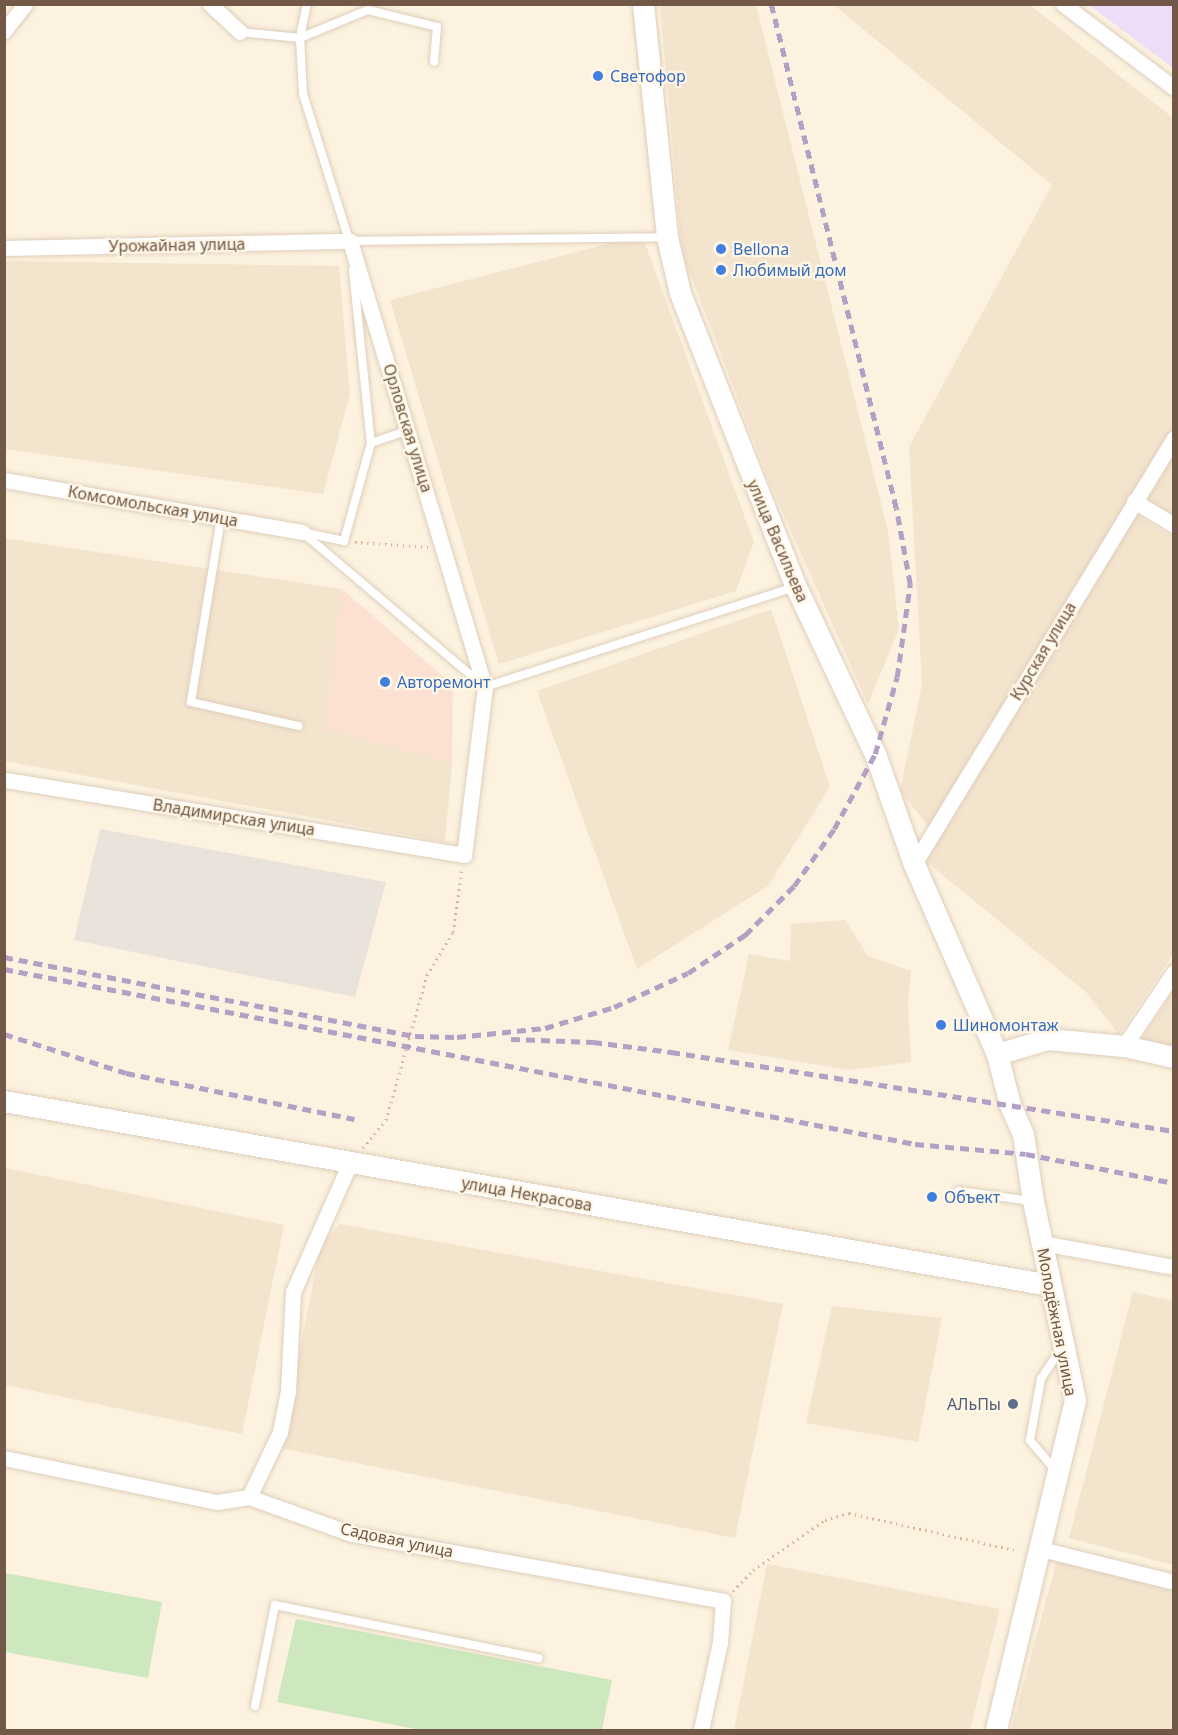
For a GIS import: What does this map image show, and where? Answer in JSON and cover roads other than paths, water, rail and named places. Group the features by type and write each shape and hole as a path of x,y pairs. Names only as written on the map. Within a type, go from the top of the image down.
{"street":[{"path":"4,31 25,4"},
{"path":"210,4 240,32"},
{"name":"улица Васильева","path":"643,4 667,237 680,293 707,368 796,587 875,754 914,864 997,1054"},
{"path":"1064,4 1173,88"},
{"name":"Урожайная улица","path":"4,248 350,241"},
{"name":"Орловская улица","path":"350,241 445,548 485,687 464,855"},
{"name":"Курская улица","path":"914,864 1173,438"},
{"name":"Комсомольская улица","path":"4,480 302,532"},
{"path":"1134,501 1173,525"},
{"name":"Владимирская улица","path":"4,780 464,855"},
{"path":"1124,1046 1173,972"},
{"path":"997,1054 1048,1039 1124,1046 1173,1057"},
{"name":"Молодёжная улица","path":"996,1731 1075,1400 1033,1201 1023,1134 1010,1105 997,1054"},
{"name":"улица Некрасова","path":"4,1101 1050,1286"},
{"path":"249,1497 280,1432 288,1391 293,1292 350,1162"},
{"path":"1042,1243 1173,1267"},
{"name":"Садовая улица","path":"4,1458 217,1502 249,1497 352,1534 723,1601 720,1642 701,1731"},
{"path":"1041,1549 1173,1582"}],"lane":[{"name":"Орловская улица","path":"307,4 300,38 303,94 350,241"},
{"path":"240,32 300,38 368,10 437,27 434,62"},
{"path":"302,532 344,542 371,443 350,241 667,237"},
{"path":"371,443 408,430"},
{"path":"221,518 191,702 298,726"},
{"path":"302,532 485,687 796,587"},
{"path":"958,1191 1033,1201"},
{"path":"1058,1473 1030,1440 1041,1379 1063,1344"},
{"path":"255,1706 275,1605 539,1658"}],"railway":[{"path":"4,957 415,1036 457,1037 545,1028 614,1007 688,973 745,935 794,886 834,829 875,754 897,677 910,584 896,508 771,4"},
{"path":"4,969 915,1144 1026,1154 1174,1183"},
{"path":"4,1034 126,1073 354,1119"},
{"path":"511,1039 593,1042 671,1052 1174,1131"}],"place":[{"name":"Светофор","path":"598,76"},
{"name":"Bellona","path":"721,249"},
{"name":"Любимый дом","path":"721,270"},
{"name":"Авторемонт","path":"385,682"},
{"name":"Шиномонтаж","path":"941,1025"},
{"name":"Объект","path":"932,1197"},
{"name":"АЛьПы","path":"1013,1404"}]}
